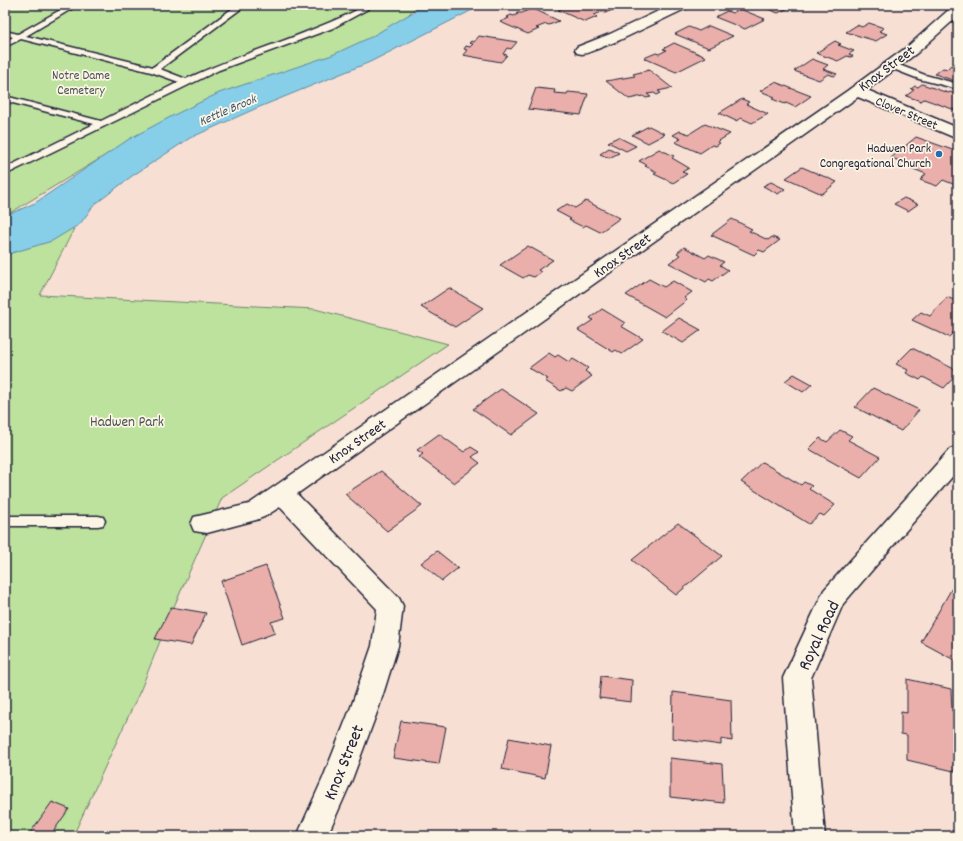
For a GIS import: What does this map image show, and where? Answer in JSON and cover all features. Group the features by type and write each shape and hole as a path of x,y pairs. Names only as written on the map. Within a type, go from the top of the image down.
{"street":[{"path":"582,50 682,5"},
{"name":"Knox Street","path":"203,524 256,511 281,494 856,91 912,50 958,9"},
{"name":"Clover Street","path":"856,91 958,134"},
{"name":"Royal Road","path":"810,836 797,678 833,598 958,456"},
{"name":"Knox Street","path":"281,494 390,606 385,646 365,707 312,836"}],"lane":[{"path":"5,45 74,5"},
{"path":"154,70 242,5"},
{"path":"347,5 364,9"},
{"path":"5,172 223,65 330,26 372,5"},
{"path":"5,33 154,70 186,82"},
{"path":"891,65 922,77 958,87"},
{"path":"5,98 103,124"},
{"path":"5,521 98,521"}],"green space":[{"name":"Notre Dame Cemetery","path":"5,5 418,5 394,29 106,155 5,216"},
{"name":"Hadwen Park","path":"5,220 74,229 40,295 315,309 448,344 222,498 172,611 141,689 73,836 5,836"}],"water":[{"name":"Kettle Brook","path":"425,5 482,5 370,62 257,108 190,138 132,176 94,205 80,224 52,241 5,255 5,216 35,203 129,139 219,93 332,55 371,37"}],"building":[{"path":"565,5 606,5 615,9 594,15 597,17 585,22 558,10 567,6"},
{"path":"758,5 795,5 778,13"},
{"path":"532,8 559,21 536,28 539,29 528,34 500,22 509,18 507,17 511,15 514,16 518,14 516,13 522,13"},
{"path":"740,9 765,19 745,29 715,17 727,11 732,13"},
{"path":"869,23 884,28 879,31 887,34 876,41 846,32 857,25 862,27"},
{"path":"709,26 733,36 709,48 675,34 689,27 699,31"},
{"path":"479,36 517,42 511,49 507,48 503,54 507,55 501,62 463,55 467,50 464,49 466,46 470,47 473,44 469,43 471,41 474,42"},
{"path":"835,41 841,44 838,45 854,51 849,54 853,56 847,56 838,61 816,53"},
{"path":"674,43 706,57 676,72 644,58 667,50 663,49"},
{"path":"812,59 828,65 823,69 837,74 834,76 828,74 819,80 794,71"},
{"path":"951,65 958,68 958,82 935,74 943,68 947,69"},
{"path":"649,70 672,88 658,91 661,93 657,95 654,93 647,94 651,97 646,98 643,96 629,99 606,81 635,76 633,74"},
{"path":"775,82 811,96 795,107 772,99 775,97 760,91"},
{"path":"922,84 958,95 956,96 958,97 958,111 924,99 921,101 906,96 914,90 911,89 915,86 918,87"},
{"path":"536,88 555,90 554,93 567,94 568,92 588,94 581,115 528,109"},
{"path":"742,99 749,102 746,104 768,114 752,123 741,118 736,121 719,113"},
{"path":"705,124 730,134 717,142 720,143 716,146 712,145 700,153 675,142 681,139 673,135 680,131 689,134"},
{"path":"649,126 665,134 648,143 632,135"},
{"path":"618,137 636,146 626,151 608,142"},
{"path":"916,137 958,152 958,186 943,180 937,186 920,180 926,174 901,164 903,162 891,158"},
{"path":"609,148 619,153 609,158 600,154"},
{"path":"659,149 674,156 672,158 689,168 682,172 687,174 673,183 654,174 657,172 639,161"},
{"path":"802,167 837,182 822,194 786,178"},
{"path":"771,182 785,189 778,194 763,186"},
{"path":"904,198 918,204 908,211 894,204"},
{"path":"586,201 620,218 600,232 586,225 583,227 556,211 567,204 575,208"},
{"path":"732,219 752,229 749,231 768,240 772,237 780,240 764,252 759,250 754,255 711,235"},
{"path":"528,246 553,260 538,270 541,272 534,277 528,275 523,278 500,265"},
{"path":"684,247 705,258 709,255 724,262 720,265 728,270 713,281 709,279 706,282 669,263 680,255 677,253"},
{"path":"649,279 664,287 673,281 692,292 684,298 687,300 665,317 626,295"},
{"path":"449,288 483,308 455,327 421,307"},
{"path":"947,297 958,302 958,332 955,331 949,337 912,320 921,312 930,316"},
{"path":"602,309 625,323 621,326 643,339 622,354 616,350 613,352 578,330 593,320 590,318"},
{"path":"679,318 701,330 683,343 662,331"},
{"path":"912,348 958,371 958,373 944,388 923,377 920,380 906,373 908,370 896,364"},
{"path":"549,353 555,357 558,355 569,362 573,359 588,368 585,371 592,376 572,391 566,388 561,391 545,381 548,379 529,368"},
{"path":"794,374 812,384 803,392 785,381"},
{"path":"873,388 919,410 901,431 855,407"},
{"path":"501,389 539,414 511,435 473,409"},
{"path":"840,430 852,436 848,440 880,457 861,478 809,449 820,438 827,442"},
{"path":"439,434 464,452 471,447 479,452 472,457 480,463 454,483 419,457 423,454 417,450"},
{"path":"762,462 801,485 804,482 812,486 809,489 835,505 824,516 820,514 809,524 741,482"},
{"path":"381,471 422,506 387,531 345,494"},
{"path":"678,523 722,556 676,595 632,560"},
{"path":"437,551 458,568 442,581 421,563"},
{"path":"266,566 285,618 271,622 275,633 242,645 221,581"},
{"path":"952,588 958,591 958,662 921,642"},
{"path":"171,607 206,613 191,645 155,639"},
{"path":"601,676 632,680 631,702 599,698"},
{"path":"907,679 951,689 952,711 958,712 958,772 907,760 907,735 901,734 901,712 907,713"},
{"path":"673,692 731,700 732,741 721,739 721,745 672,738"},
{"path":"401,721 446,727 439,764 393,758"},
{"path":"509,738 551,746 545,778 502,769"},
{"path":"670,758 722,764 724,803 670,797"},
{"path":"52,802 69,809 50,836 36,836 30,833"}],"place":[{"name":"Hadwen Park Congregational Church","path":"939,154"}]}
